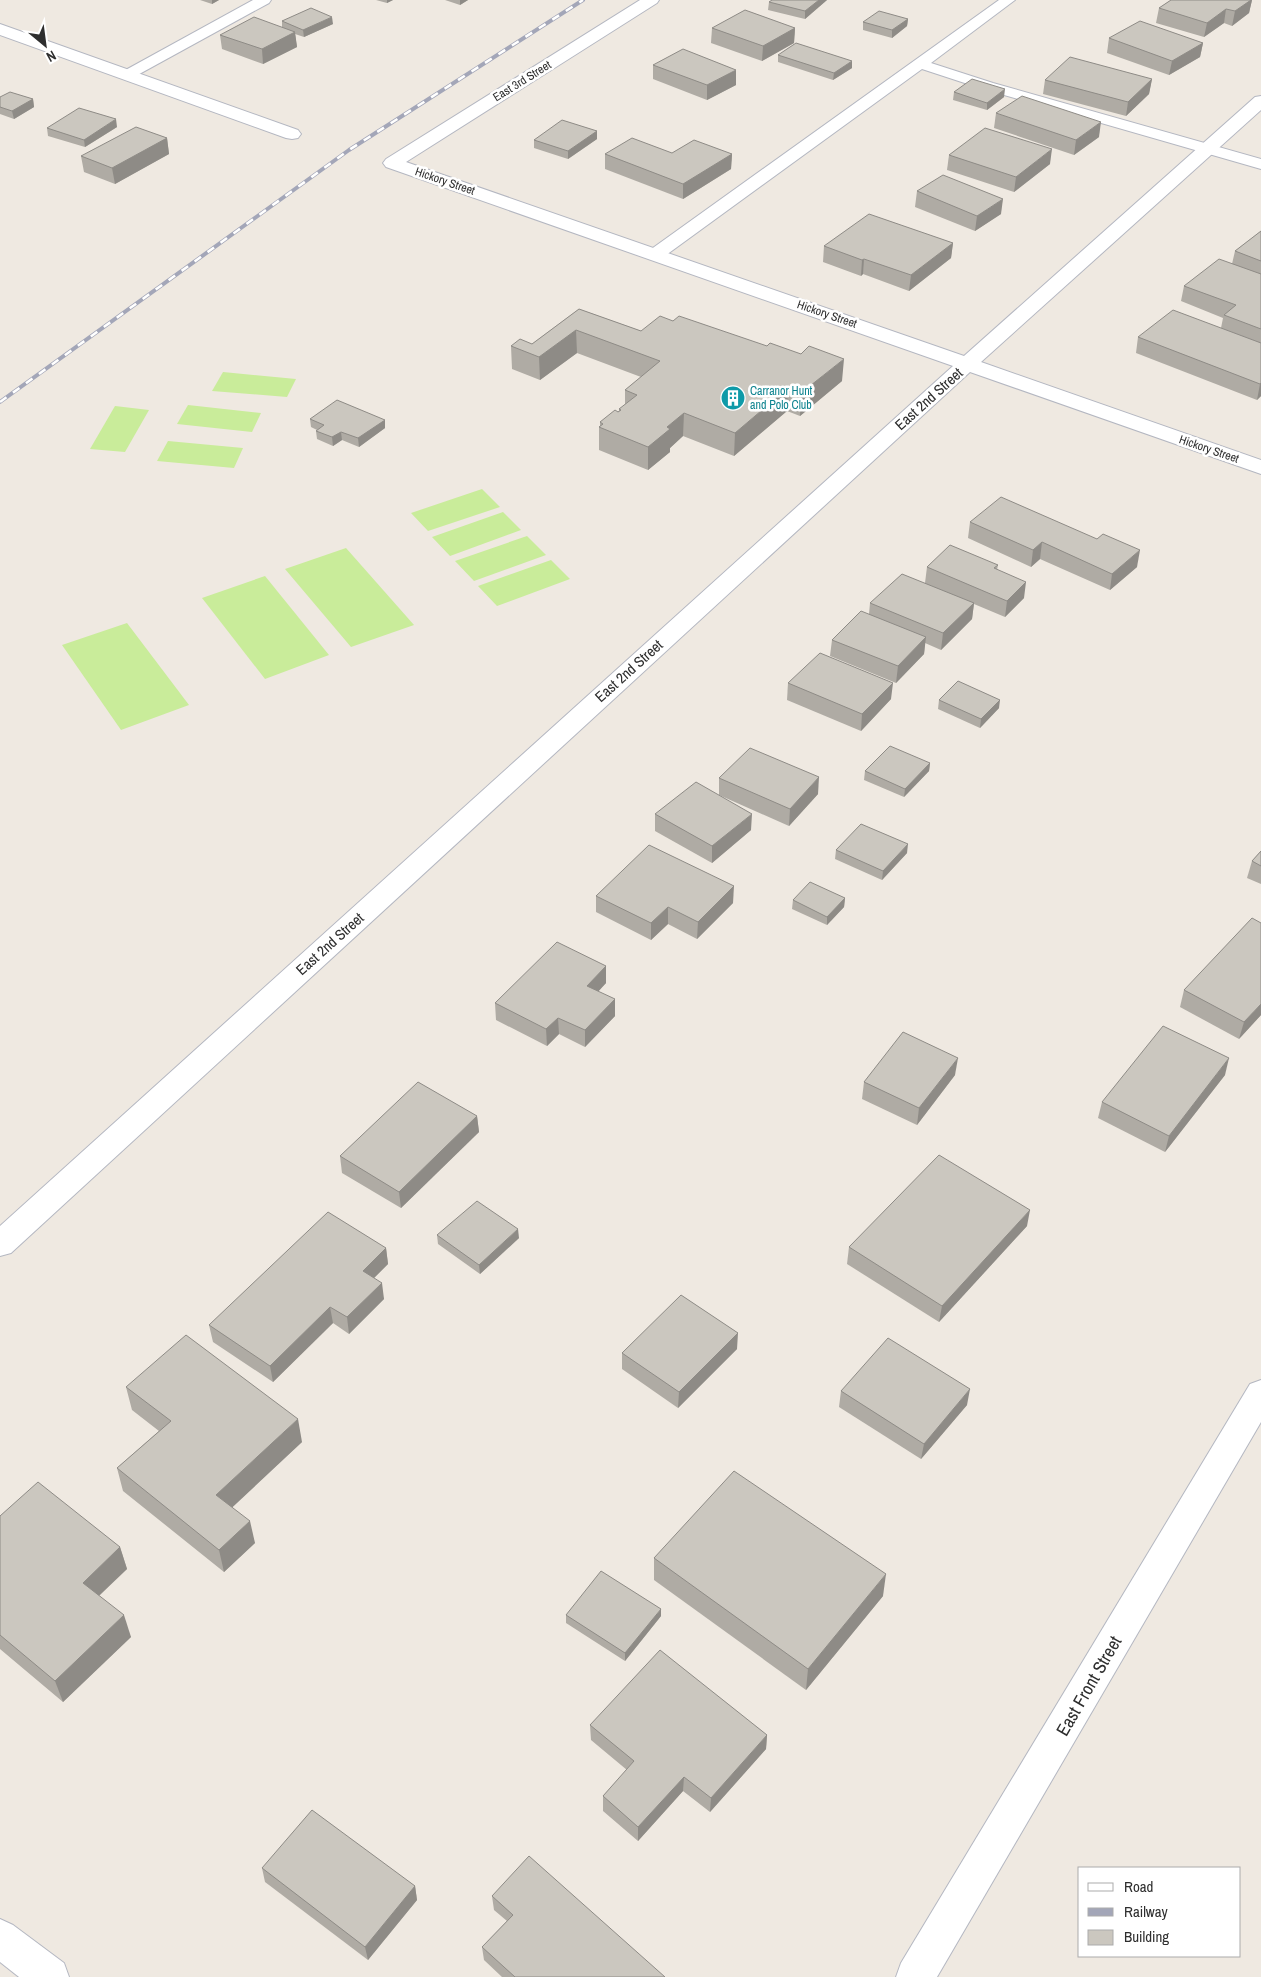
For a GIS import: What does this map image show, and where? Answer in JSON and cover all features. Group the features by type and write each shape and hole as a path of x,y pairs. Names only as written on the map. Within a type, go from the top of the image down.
{"street":[{"name":"East 3rd Street","path":"392,163 651,0"},
{"path":"0,29 292,134"},
{"name":"East 2nd Street","path":"0,1244 968,363 1261,101"},
{"name":"Hickory Street","path":"392,163 1261,467"},
{"name":"East Front Street","path":"915,1977 1027,1791 1261,1393"},
{"path":"0,1938 50,1977"}],"lane":[{"path":"127,74 264,0"},
{"path":"656,254 1008,0"},
{"path":"920,64 988,86 1261,164"}],"green space":[{"path":"223,372 296,379 287,397 212,391"},
{"path":"188,405 261,413 252,432 177,424"},
{"path":"115,406 149,410 125,452 90,449"},
{"path":"168,441 243,448 234,468 157,461"},
{"path":"482,489 500,507 428,531 411,513"},
{"path":"503,512 521,530 450,556 432,537"},
{"path":"527,536 546,555 474,581 455,561"},
{"path":"346,548 414,625 351,647 285,569"},
{"path":"551,560 570,579 497,606 478,586"},
{"path":"265,576 329,655 265,679 202,598"},
{"path":"127,623 189,705 121,730 62,645"}],"building":[{"path":"772,0 819,0 805,11 769,2"},
{"path":"1171,0 1251,0 1235,11 1226,9 1207,23 1159,8"},
{"path":"311,8 332,17 303,30 282,21"},
{"path":"745,10 795,28 763,46 712,28"},
{"path":"879,11 908,19 892,30 863,22"},
{"path":"254,17 295,32 262,49 220,35"},
{"path":"1140,21 1203,43 1172,61 1109,38"},
{"path":"796,43 852,61 834,73 778,55"},
{"path":"683,49 736,70 707,85 653,65"},
{"path":"1070,57 1152,79 1128,102 1045,80"},
{"path":"972,79 1005,89 987,103 954,92"},
{"path":"10,92 33,99 12,111 0,107 0,97"},
{"path":"1022,96 1101,122 1076,140 996,113"},
{"path":"79,108 116,119 84,140 47,128"},
{"path":"562,120 597,131 568,151 534,140"},
{"path":"136,127 167,138 112,168 81,156"},
{"path":"985,128 1052,149 1016,177 949,155"},
{"path":"632,138 672,153 694,140 732,154 683,184 605,154"},
{"path":"943,175 1003,199 977,216 917,191"},
{"path":"869,214 953,243 911,275 824,246"},
{"path":"1261,231 1261,261 1235,251"},
{"path":"1219,259 1261,274 1261,329 1224,315 1236,305 1184,286"},
{"path":"579,309 641,331 660,316 673,321 679,316 767,346 770,343 801,354 809,346 844,359 801,393 788,388 735,433 684,413 667,427 670,429 648,447 599,427 603,424 600,422 615,410 618,412 621,410 619,409 637,395 625,390 660,361 576,330 539,357 511,346 520,339 532,344"},
{"path":"1173,310 1261,343 1261,383 1138,337"},
{"path":"337,400 385,420 358,438 341,432 332,437 316,431 324,425 310,419"},
{"path":"1001,497 1097,539 1103,534 1140,550 1112,574 1042,542 1033,550 970,522"},
{"path":"950,545 998,565 994,568 1026,582 1007,601 927,567"},
{"path":"902,574 974,603 943,633 870,603"},
{"path":"861,611 926,637 898,666 832,640"},
{"path":"820,653 893,683 862,714 788,683"},
{"path":"958,681 1000,700 981,719 939,700"},
{"path":"890,746 930,763 905,789 865,771"},
{"path":"750,748 819,777 790,809 719,778"},
{"path":"696,782 752,814 712,846 655,814"},
{"path":"861,824 908,844 883,871 836,850"},
{"path":"649,845 734,886 698,922 668,907 651,923 596,896"},
{"path":"1261,851 1261,866 1252,861"},
{"path":"810,882 845,898 827,917 793,900"},
{"path":"1252,918 1261,923 1261,1004 1244,1022 1184,990"},
{"path":"557,942 606,966 587,986 615,999 585,1030 558,1018 546,1029 495,1003"},
{"path":"1163,1026 1229,1058 1169,1136 1102,1102"},
{"path":"903,1032 958,1058 919,1108 864,1082"},
{"path":"418,1082 477,1116 399,1192 340,1156"},
{"path":"939,1155 1030,1210 942,1306 849,1247"},
{"path":"477,1201 518,1229 479,1265 437,1235"},
{"path":"328,1212 386,1248 363,1271 382,1283 347,1317 330,1307 270,1366 209,1325"},
{"path":"681,1295 738,1333 679,1392 622,1353"},
{"path":"186,1335 298,1419 216,1495 250,1521 219,1550 117,1468 171,1421 126,1387"},
{"path":"888,1338 970,1389 924,1444 841,1391"},
{"path":"734,1471 886,1574 808,1669 654,1558"},
{"path":"38,1482 120,1547 83,1583 124,1615 55,1681 0,1635 0,1516"},
{"path":"601,1571 661,1609 625,1653 566,1615"},
{"path":"660,1650 767,1735 711,1798 684,1777 638,1827 603,1796 634,1761 590,1725"},
{"path":"312,1810 415,1886 365,1947 262,1868"},
{"path":"529,1856 665,1977 515,1977 482,1947 513,1915 492,1896"}],"railway":[{"path":"0,402 349,150 583,0"}],"place":[{"name":"Carranor Hunt and Polo Club","path":"733,398"}]}
